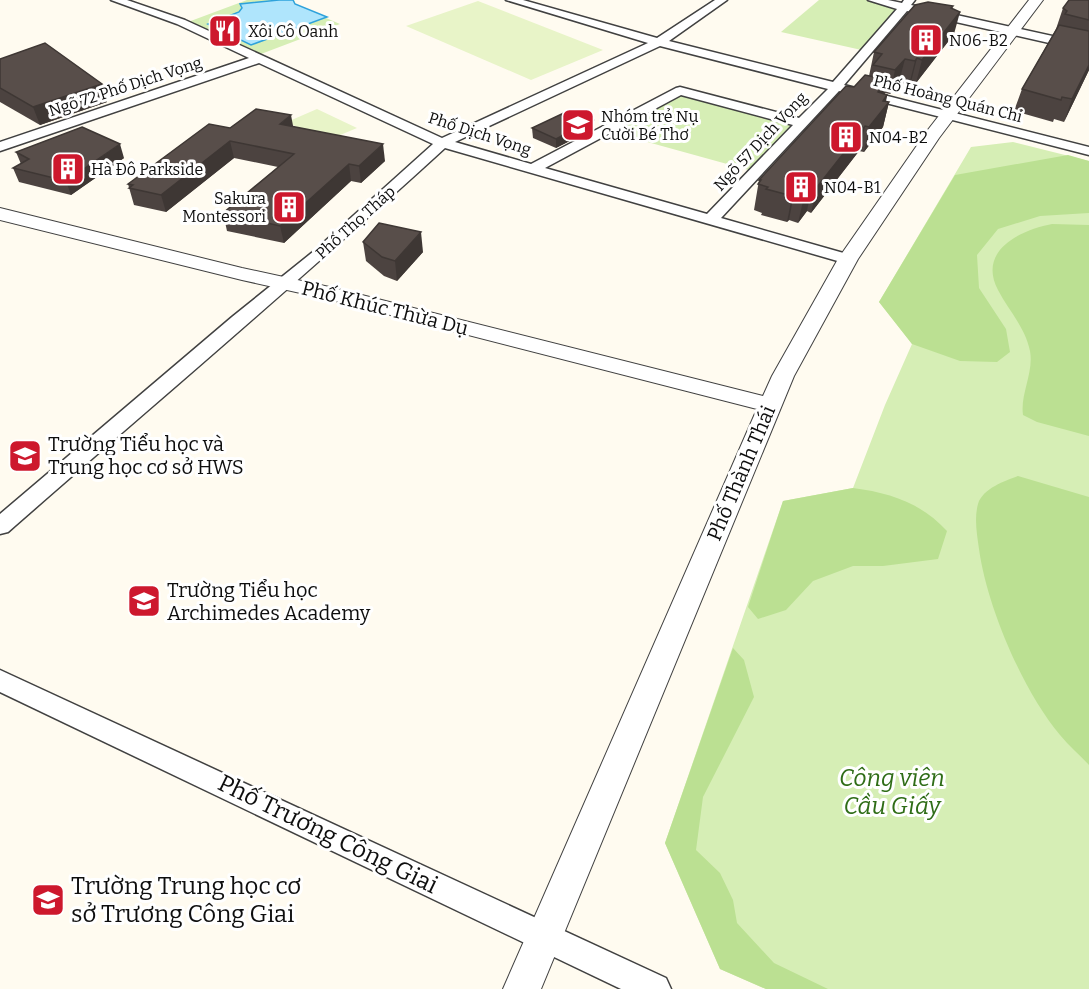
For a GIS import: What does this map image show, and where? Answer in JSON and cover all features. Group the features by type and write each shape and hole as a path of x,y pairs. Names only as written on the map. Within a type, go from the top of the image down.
{"street":[{"name":"Phố Dịch Vọng","path":"116,0 181,22 442,143 848,259"},
{"name":"Phố Thọ Tháp","path":"0,526 320,254 442,143 658,42 722,0"},
{"path":"873,0 907,4 1013,32 1089,48"},
{"name":"Phố Thành Thái","path":"522,989 783,376 848,259 933,135 950,116 1036,0"},
{"name":"Phố Hoàng Quán Chi","path":"522,1 658,42 1089,151"},
{"name":"Ngõ 57 Dịch Vọng","path":"711,219 836,87 907,4"},
{"name":"Ngõ 72 Phố Dịch Vọng","path":"0,147 261,58"},
{"path":"532,169 680,91 801,123"},
{"name":"Phố Khúc Thừa Dụ","path":"0,214 770,405"},
{"name":"Phố Trương Công Giai","path":"0,680 655,989"}],"green space":[{"path":"247,0 294,0 296,5 340,24 261,54 188,22"},
{"path":"819,0 873,0 904,8 866,51 781,32"},
{"path":"478,1 603,50 531,80 406,26"},
{"path":"674,93 801,123 756,172 604,130"},
{"path":"317,109 357,128 326,141 287,122"},
{"name":"Công viên Cầu Giấy","path":"1013,142 1089,161 1089,989 766,989 720,969 665,843 783,501 853,488 885,405 912,344 879,302 971,147"},
{"path":"1068,155 1089,161 1089,213 1040,216 998,229 977,255 979,288 1006,329 1010,352 997,362 960,361 912,344 879,302 955,175"},
{"path":"1052,224 1089,225 1089,436 1037,422 1023,415 1023,399 1031,359 1030,351 1028,342 998,290 993,276 993,264 998,253 1006,244 1028,231"},
{"path":"1018,476 1089,497 1089,765 1060,735 1033,696 998,622 983,572 976,526 978,504 989,489"},
{"path":"853,488 893,496 916,506 937,521 947,531 938,559 883,566 853,566 813,581 786,610 758,619 748,607 783,501"},
{"path":"733,648 744,660 754,697 703,797 696,850 720,873 733,900 737,923 774,963 828,989 766,989 720,969 665,843"}],"water":[{"path":"293,0 295,4 327,17 251,45 208,24 239,12 242,8 240,4"}],"building":[{"path":"1069,0 1089,0 1089,20 1065,14 1067,11 1063,8"},
{"path":"928,2 953,6 951,8 960,12 922,60 905,59 895,70 873,65 882,54 874,52 915,5"},
{"path":"1059,25 1089,31 1089,65 1072,99 1062,97 1061,100 1022,89"},
{"path":"45,43 102,84 33,107 0,88 0,59"},
{"path":"865,75 888,80 878,92 887,95 883,101 889,102 869,127 865,126 817,187 812,185 804,197 766,189 768,187 758,184 761,180 759,180 846,86 854,87"},
{"path":"256,109 291,115 280,124 383,144 359,166 349,164 280,226 223,213 294,154 230,141 161,195 129,188 133,185 128,184 209,124 230,128"},
{"path":"570,110 593,120 556,139 532,128"},
{"path":"82,127 120,144 66,181 13,168 29,159 16,152"},
{"path":"379,223 421,232 395,261 382,257 363,242"}],"place":[{"name":"Xôi Cô Oanh","path":"225,31"},
{"name":"N06-B2","path":"926,40"},
{"name":"Nhóm trẻ Nụ Cười Bé Thơ","path":"578,125"},
{"name":"N04-B2","path":"846,137"},
{"name":"Hà Đô Parkside","path":"68,169"},
{"name":"N04-B1","path":"801,187"},
{"name":"Sakura Montessori","path":"289,207"},
{"name":"Trường Tiểu học và Trung học cơ sở HWS","path":"25,456"},
{"name":"Trường Tiểu học Archimedes Academy","path":"144,601"},
{"name":"Trường Trung học cơ sở Trương Công Giai","path":"48,900"}]}
